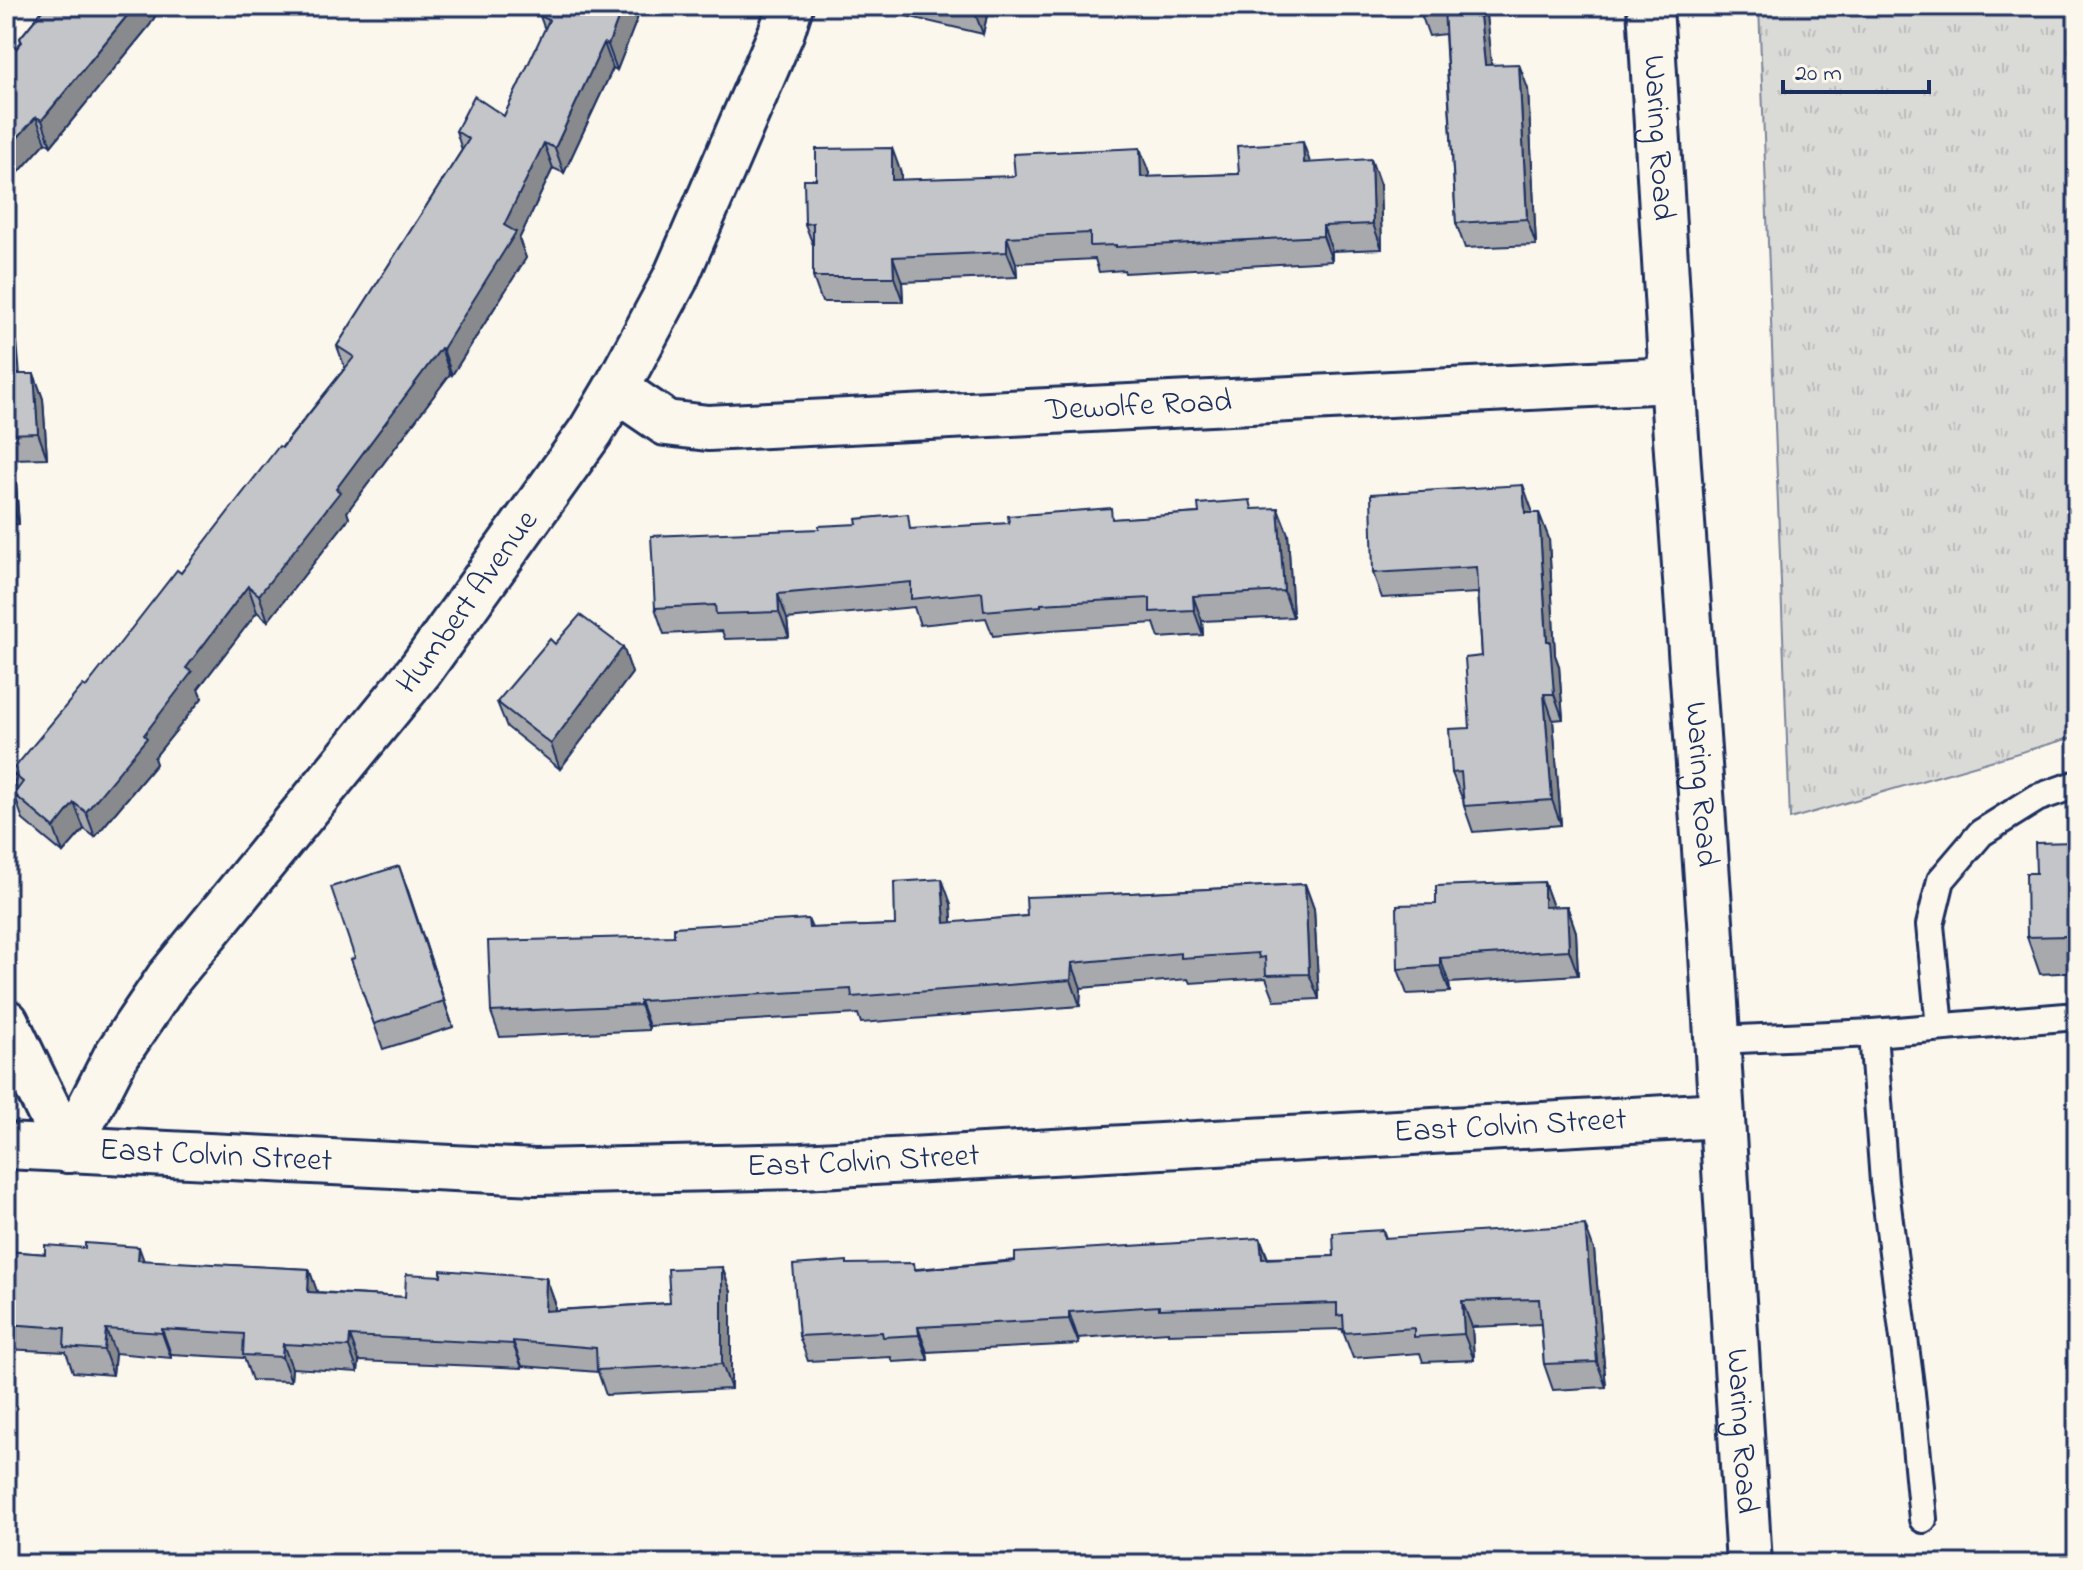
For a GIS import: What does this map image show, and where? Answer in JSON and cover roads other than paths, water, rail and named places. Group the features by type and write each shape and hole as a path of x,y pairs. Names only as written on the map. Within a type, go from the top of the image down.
{"street":[{"name":"Humbert Avenue","path":"68,1150 116,1056 168,979 421,669 591,431 675,279 790,6"},
{"name":"Waring Road","path":"1650,6 1749,1564"},
{"name":"Dewolfe Road","path":"616,389 666,423 708,428 1672,380"},
{"path":"6,1022 68,1150"},
{"name":"East Colvin Street","path":"6,1146 535,1172 801,1166 1721,1115"}],"lane":[{"path":"1940,1027 1930,925 1941,880 1981,833 2037,798 2077,784"},
{"path":"1717,1040 1873,1033 2077,1016"},
{"path":"1873,1033 1884,1182 1911,1393 1923,1519"}]}
